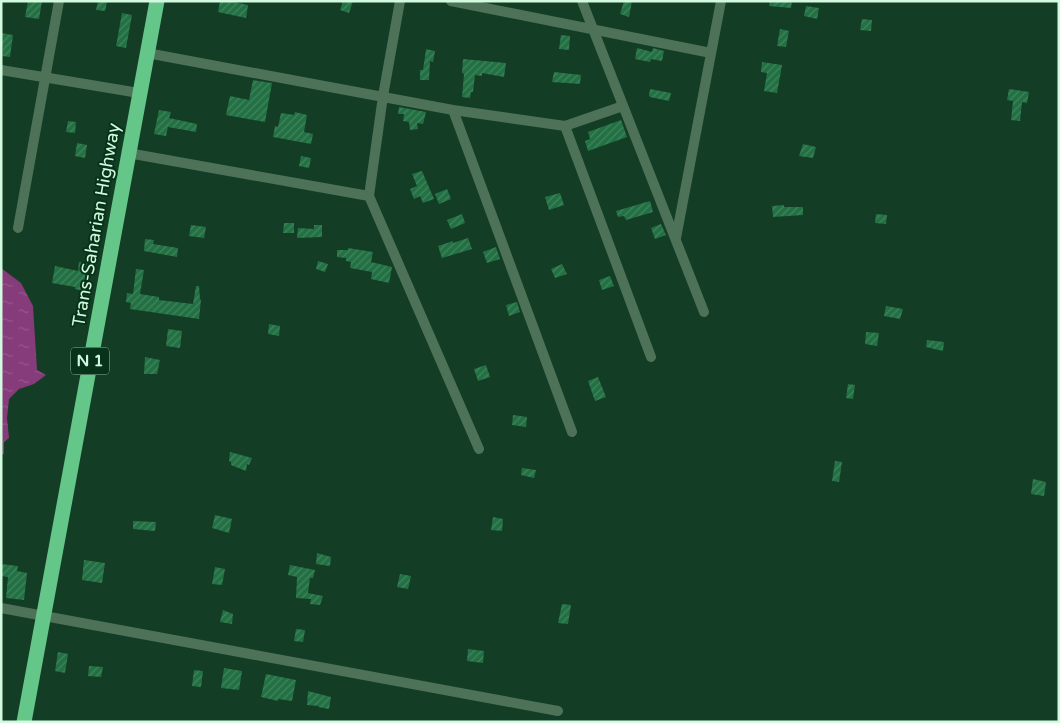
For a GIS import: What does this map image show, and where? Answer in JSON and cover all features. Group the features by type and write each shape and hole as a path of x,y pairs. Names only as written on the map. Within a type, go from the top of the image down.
{"highway":[{"name":"Trans-Saharian Highway","path":"24,722 157,1"}],"street":[{"path":"18,228 59,1"},
{"path":"400,1 383,96 370,196 479,449"},
{"path":"451,1 711,53"},
{"path":"582,1 704,312"},
{"path":"676,239 721,1"},
{"path":"147,53 453,110 565,126 623,106"},
{"path":"1,70 139,93"},
{"path":"453,110 572,432"},
{"path":"565,126 651,357"},
{"path":"128,153 370,196"},
{"path":"1,608 558,711"}],"water":[{"path":"1,268 21,283 33,306 37,370 46,375 34,384 19,389 9,399 7,418 9,438 4,442 4,454 1,455"}],"building":[{"path":"28,1 42,1 39,19 25,17"},
{"path":"98,1 107,2 105,11 96,10"},
{"path":"220,1 248,5 246,18 218,12"},
{"path":"343,1 353,1 349,13 340,10"},
{"path":"624,1 632,1 629,17 620,14"},
{"path":"770,1 792,1 791,8 769,6"},
{"path":"806,6 819,8 817,19 804,16"},
{"path":"122,13 132,15 126,48 116,46"},
{"path":"862,19 872,20 871,31 860,30"},
{"path":"780,29 789,31 786,47 777,46"},
{"path":"1,33 13,35 10,57 2,56"},
{"path":"561,35 570,36 569,50 559,49"},
{"path":"637,48 652,52 653,48 664,51 662,61 651,59 650,62 635,59"},
{"path":"426,49 435,51 433,62 430,61 429,80 420,80 420,70 423,70"},
{"path":"463,59 506,63 504,77 482,73 482,76 475,75 473,92 471,92 470,98 462,97"},
{"path":"762,62 782,65 777,93 764,91 767,73 761,72"},
{"path":"554,72 581,75 580,84 552,82"},
{"path":"253,80 272,83 265,122 226,115 230,96 249,100"},
{"path":"650,89 671,93 669,101 650,97"},
{"path":"1009,89 1029,92 1027,103 1022,102 1020,121 1011,120 1013,101 1007,100"},
{"path":"399,107 426,112 423,124 417,123 418,129 410,130 409,122 403,121 404,114 398,114"},
{"path":"159,110 171,112 169,118 197,124 196,132 168,127 166,136 154,134"},
{"path":"295,112 307,115 304,132 313,134 311,144 273,137 275,126 278,127 281,113 294,115"},
{"path":"621,120 627,137 588,151 585,141 590,139 588,132"},
{"path":"68,121 76,122 75,133 66,132"},
{"path":"77,143 87,145 85,158 75,156"},
{"path":"803,144 816,147 813,158 799,156"},
{"path":"301,156 311,158 309,168 299,166"},
{"path":"422,171 434,199 423,203 420,196 414,199 410,189 417,186 412,174"},
{"path":"447,189 451,199 439,204 435,194"},
{"path":"560,193 564,205 549,210 545,197"},
{"path":"650,201 653,212 626,220 624,216 618,217 616,211"},
{"path":"784,205 784,207 803,207 803,215 773,217 772,206"},
{"path":"462,214 465,223 451,229 447,220"},
{"path":"876,214 887,215 886,224 875,223"},
{"path":"284,223 294,223 294,233 283,233"},
{"path":"661,224 666,235 655,239 651,228"},
{"path":"191,225 206,227 204,238 189,236"},
{"path":"314,225 322,225 322,237 297,238 298,228 314,229"},
{"path":"468,238 472,249 442,258 438,246"},
{"path":"145,239 154,240 153,244 178,248 177,257 144,251"},
{"path":"496,247 500,259 487,263 483,252"},
{"path":"348,248 373,252 371,262 392,267 389,283 371,279 372,272 350,268 351,262 346,261 346,258 337,257 337,250 348,250"},
{"path":"318,261 328,264 325,272 316,269"},
{"path":"79,262 87,263 84,291 75,289 75,287 52,283 55,266 78,271"},
{"path":"562,264 567,274 555,278 551,269"},
{"path":"136,269 144,270 140,294 159,297 159,300 193,304 196,286 199,286 201,300 199,319 130,309 131,303 126,302 127,293 133,294"},
{"path":"610,276 614,286 602,290 599,280"},
{"path":"517,302 520,312 509,316 506,305"},
{"path":"886,306 903,309 900,319 884,316"},
{"path":"269,324 280,326 279,336 268,334"},
{"path":"168,329 182,331 180,348 166,346"},
{"path":"866,332 879,333 877,346 865,344"},
{"path":"927,340 944,342 943,351 926,347"},
{"path":"145,357 160,360 157,374 144,374"},
{"path":"486,365 490,377 478,381 474,369"},
{"path":"598,377 606,397 595,401 588,381"},
{"path":"848,384 855,385 853,399 846,398"},
{"path":"513,415 527,417 526,427 512,425"},
{"path":"230,452 252,458 249,465 247,464 246,471 231,465 229,461"},
{"path":"835,461 842,462 839,482 832,481"},
{"path":"522,468 536,470 534,478 521,475"},
{"path":"1033,479 1046,482 1044,496 1031,494"},
{"path":"215,515 232,519 229,533 212,528"},
{"path":"493,517 503,519 502,531 491,530"},
{"path":"133,521 156,522 155,531 133,529"},
{"path":"317,553 331,557 330,566 316,564"},
{"path":"84,560 105,563 102,583 82,580"},
{"path":"1,564 18,566 17,571 27,573 24,600 6,598 8,577 1,576"},
{"path":"290,565 315,570 313,578 310,578 308,593 323,596 320,605 310,604 311,599 296,598 297,577 288,575"},
{"path":"215,567 225,569 222,585 212,584"},
{"path":"400,574 411,576 408,589 397,587"},
{"path":"562,604 571,605 568,624 558,623"},
{"path":"223,610 233,614 232,624 220,622"},
{"path":"296,629 305,630 303,642 294,641"},
{"path":"468,649 484,651 483,663 467,661"},
{"path":"58,652 68,654 65,673 55,671"},
{"path":"89,666 103,667 101,677 88,676"},
{"path":"224,668 242,671 239,690 221,688"},
{"path":"194,670 203,671 201,687 192,686"},
{"path":"266,674 296,680 292,701 278,699 278,701 261,697"},
{"path":"308,691 331,697 329,709 307,705"}]}
